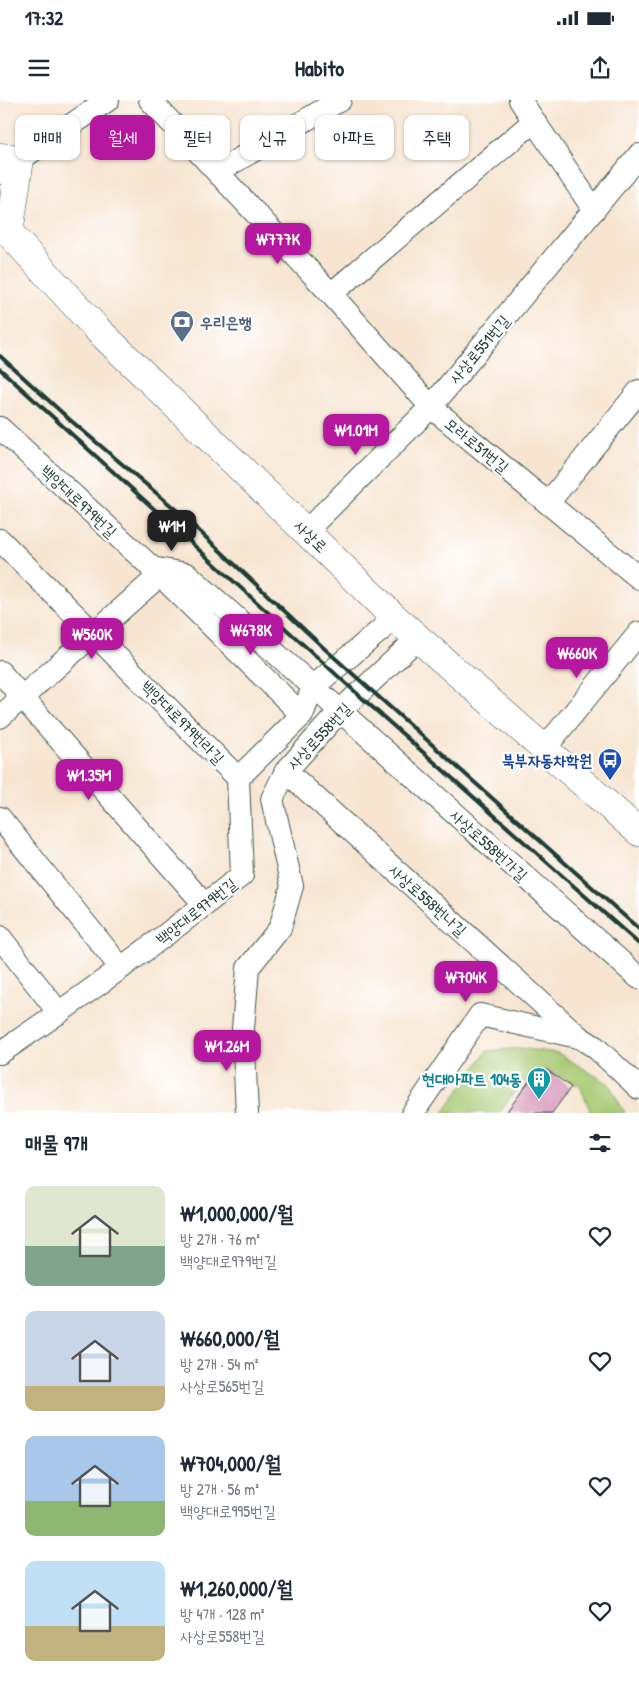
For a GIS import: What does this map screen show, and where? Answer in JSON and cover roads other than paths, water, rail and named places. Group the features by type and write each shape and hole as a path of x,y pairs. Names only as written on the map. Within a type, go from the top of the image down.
{"main road":[{"path":"4,228 7,163"},
{"name":"사상로","path":"4,228 98,330 395,618 639,832"}],"street":[{"path":"7,163 108,100"},
{"name":"모라로51번길","path":"150,100 331,294 431,407 639,578"},
{"path":"217,172 340,100"},
{"path":"520,100 594,210"},
{"path":"331,294 534,121"},
{"name":"사상로551번길","path":"306,531 431,407 639,155"},
{"path":"548,504 639,391"},
{"name":"백양대로979번길","path":"0,428 156,571 302,715"},
{"name":"백양대로979번라길","path":"0,540 238,778"},
{"path":"0,717 94,634 156,571"},
{"name":"사상로558번가길","path":"156,571 187,574 639,978"},
{"path":"238,778 302,715 313,687 395,618"},
{"path":"544,748 639,633"},
{"name":"사상로558번길","path":"247,1113 243,1029 248,968 280,928 292,886 272,799 286,771 340,711 418,638"},
{"path":"0,672 205,905"},
{"name":"사상로558번나길","path":"286,771 579,1037 595,1047 639,1088"},
{"name":"백양대로979번길","path":"0,1053 121,968 242,875 238,778"},
{"path":"0,818 121,968"},
{"path":"0,937 59,1012"},
{"path":"413,1113 480,1015 579,1037"}],"railway":[{"path":"0,356 69,419 181,514 326,650 639,929"},
{"path":"0,369 362,698 639,944"}],"place":[{"name":"우리은행","path":"182,343"},
{"name":"북부자동차학원","path":"610,781"},
{"name":"현대아파트 104동","path":"539,1100"}]}
